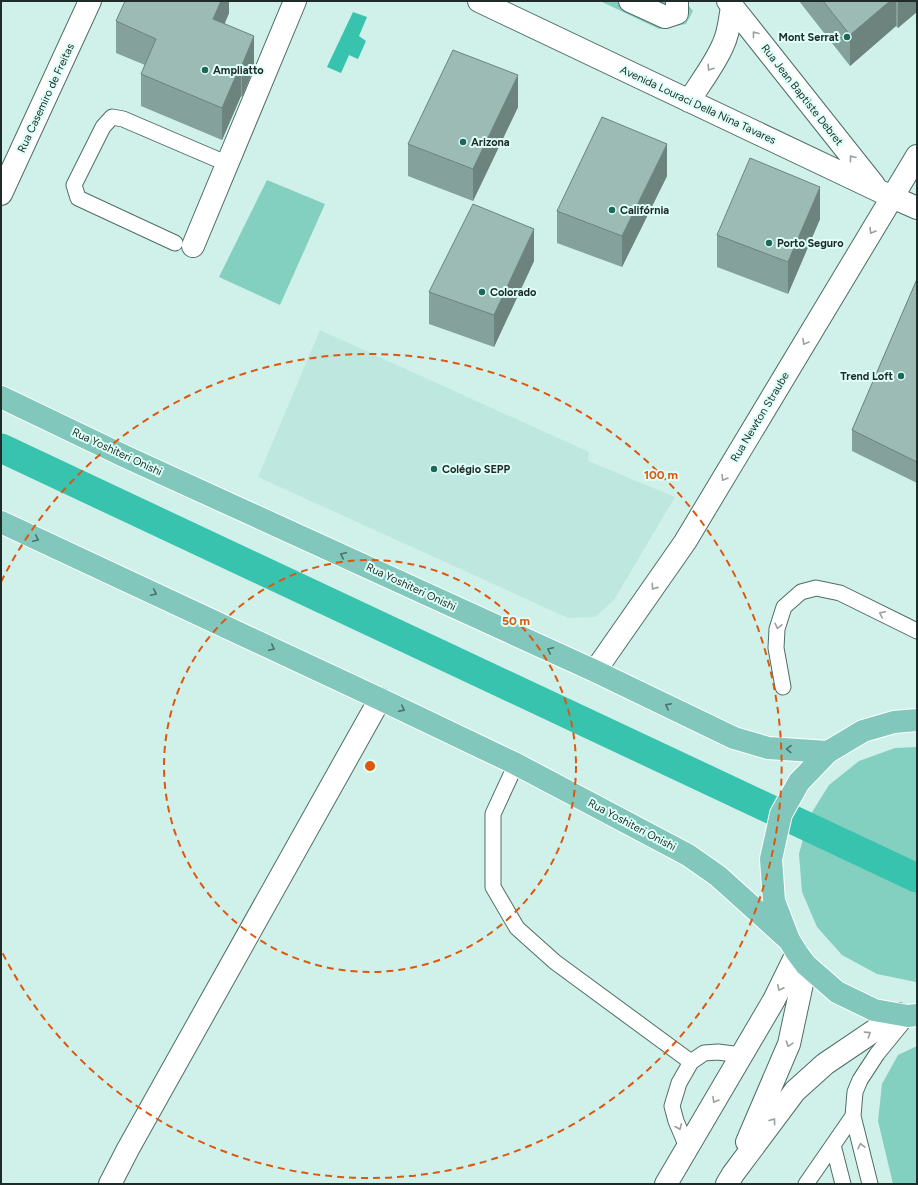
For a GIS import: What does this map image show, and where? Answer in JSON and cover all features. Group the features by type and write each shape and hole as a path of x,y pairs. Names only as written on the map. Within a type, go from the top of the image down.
{"main road":[{"name":"Rua Yoshiteri Onishi","path":"1,397 131,459 595,671 734,738 768,748 828,752"},
{"name":"Rua Yoshiteri Onishi","path":"1,522 516,764 688,855 723,881 837,992 874,1010 908,1015"},
{"path":"797,952 774,901 771,859 781,814 799,782 828,752 863,731 894,722 917,720"}],"street":[{"name":"Rua Casemiro de Freitas","path":"1,194 90,1"},
{"path":"184,245 228,164 295,1"},
{"name":"Avenida Louraci Della Nina Tavares","path":"479,1 917,208"},
{"path":"630,1 666,17 677,13 677,1"},
{"path":"689,101 723,45 728,32 730,3"},
{"name":"Rua Jean Baptiste Debret","path":"730,3 884,193"},
{"name":"Rua Newton Straube","path":"595,671 685,542 884,193 917,156"},
{"path":"110,1184 128,1149 380,699"},
{"path":"666,1184 774,1000 797,952"},
{"path":"730,1179 789,1044 800,989 797,952"},
{"path":"730,1179 795,1091 825,1064 908,1015"}],"lane":[{"path":"184,245 78,198 74,184 103,126 112,117 123,119 228,164"},
{"path":"783,687 776,648 777,629 784,607 801,592 816,588 840,593 917,631"},
{"path":"516,764 493,814 493,887 496,893 517,928 555,962 691,1062"},
{"path":"870,1184 853,1116 855,1092 860,1080 877,1054 908,1015"},
{"path":"688,1147 676,1121 672,1106 679,1083 691,1062 704,1053 718,1052 741,1055"},
{"path":"807,1183 853,1116"},
{"path":"833,1145 843,1184"}],"shaded area":[{"path":"600,1 685,1 693,11 686,24 659,29"},
{"path":"353,12 367,17 359,36 366,41 358,59 349,55 341,73 327,67"},
{"path":"267,180 325,204 280,305 219,277"},
{"name":"Colégio SEPP","path":"320,330 589,452 588,461 675,497 614,600 595,617 568,618 258,477"},
{"path":"917,747 916,982 877,974 842,955 817,927 802,892 799,854 809,817 829,785 859,761 895,748"},
{"path":"917,1046 917,1184 893,1184 878,1121 882,1084 898,1055"}],"building":[{"name":"Ampliatto","path":"125,1 221,1 213,19 254,36 222,108 141,74 156,39 116,21"},
{"path":"823,1 890,1 850,35"},
{"path":"453,50 518,75 473,169 408,144"},
{"path":"602,117 667,144 622,236 557,211"},
{"path":"750,158 820,187 788,262 717,235"},
{"path":"473,204 534,229 494,315 429,292"},
{"name":"Trend Loft","path":"917,279 917,462 852,430"}],"waterway":[{"path":"1,448 917,878"}],"place":[{"name":"Mont Serrat","path":"847,37"},
{"name":"Ampliatto","path":"205,70"},
{"name":"Arizona","path":"463,142"},
{"name":"Califórnia","path":"612,210"},
{"name":"Porto Seguro","path":"769,243"},
{"name":"Colorado","path":"482,292"},
{"name":"Trend Loft","path":"901,376"},
{"name":"Colégio SEPP","path":"434,469"}]}
